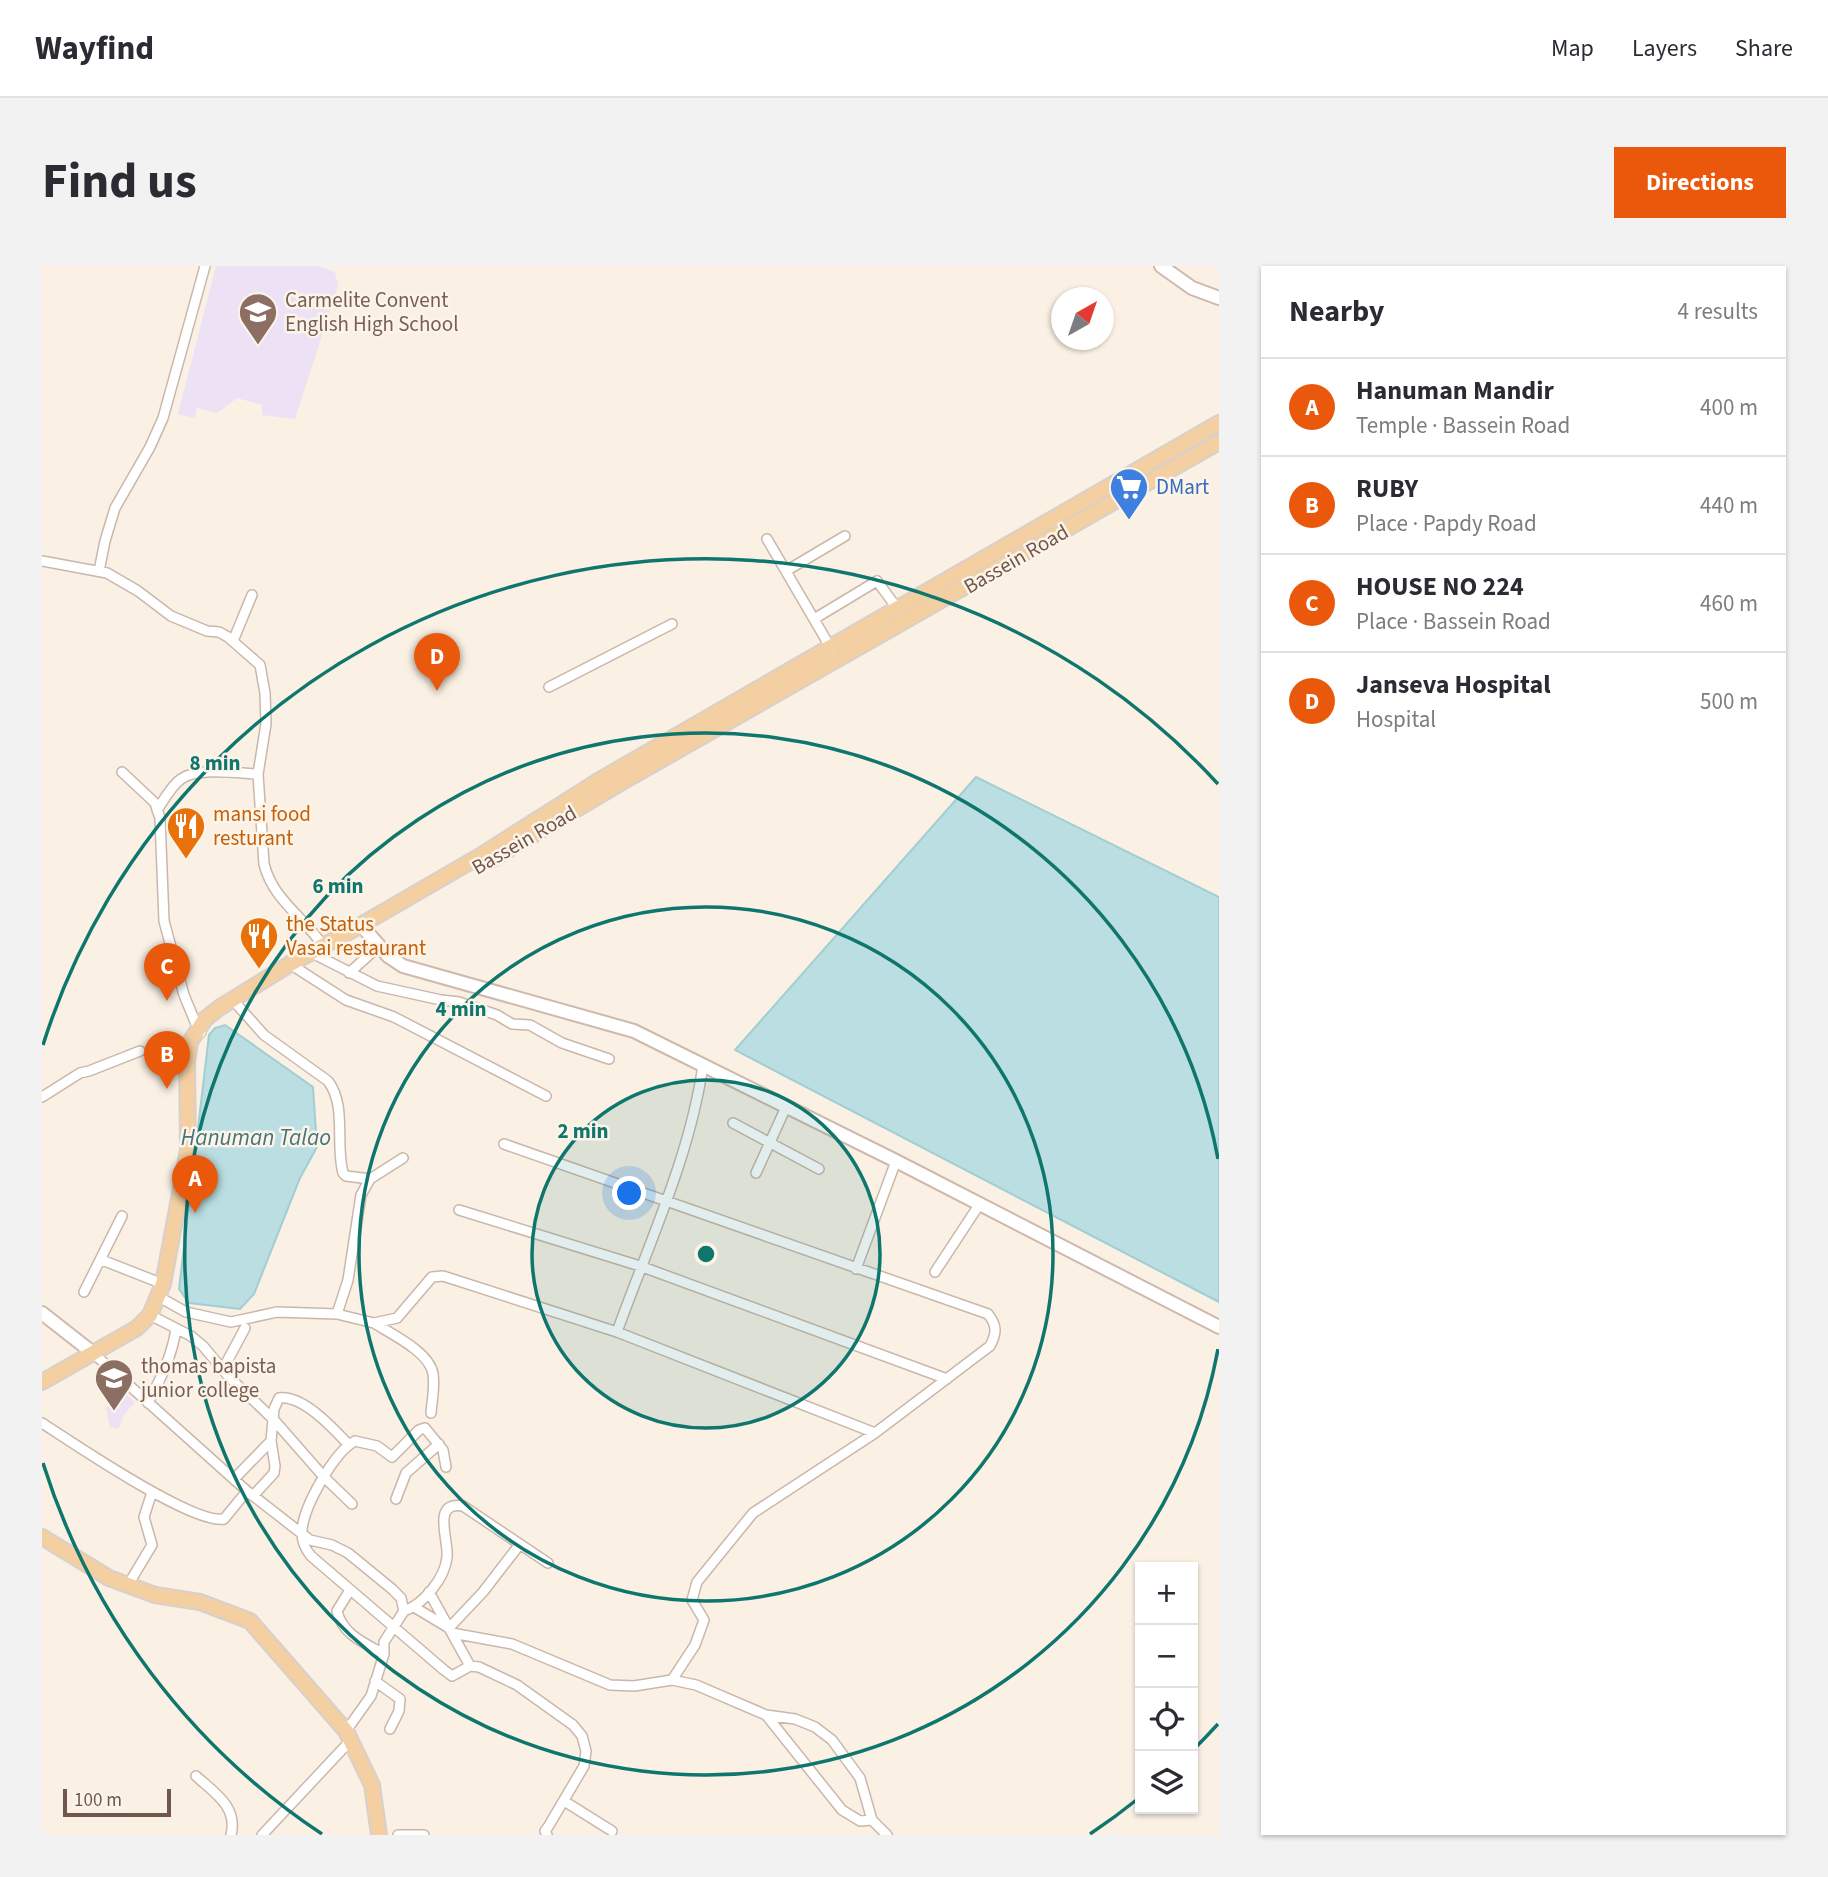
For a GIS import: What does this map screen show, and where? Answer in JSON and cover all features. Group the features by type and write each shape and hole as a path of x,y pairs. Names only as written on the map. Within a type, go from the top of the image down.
{"main road":[{"name":"Bassein Road","path":"706,727 830,646 1145,466 1217,433"},
{"name":"Bassein Road","path":"200,1031 205,1019 293,965 363,928 598,780 839,660 1154,480 1217,433"},
{"path":"1145,466 1154,480"},
{"path":"42,1390 153,1316 162,1294 188,1150 187,1062 190,1042 200,1031"},
{"path":"42,1382 96,1355"},
{"path":"42,1536 109,1578 155,1595 200,1602 250,1621 349,1736 373,1785 379,1835"}],"street":[{"path":"99,571 116,508 163,418 205,266"},
{"path":"1161,266 1192,288 1219,298"},
{"path":"786,571 845,536"},
{"path":"767,539 839,660"},
{"path":"42,561 99,571 138,591 172,616 208,631 219,632 260,665 265,693 266,724 258,774 264,864 267,877 282,900 312,928 319,951 349,973 377,986 459,1002 496,1015 512,1024 530,1025 562,1043 609,1059"},
{"path":"814,619 877,581 897,608"},
{"path":"233,641 252,595"},
{"path":"550,687 672,624"},
{"path":"122,772 155,803 160,818 164,921 184,995 200,1031"},
{"path":"157,810 175,784 188,775 198,772 258,774"},
{"path":"363,928 388,956 403,966 634,1031 896,1161 1219,1327"},
{"path":"349,973 379,946"},
{"path":"293,965 346,1000 394,1017 546,1096"},
{"path":"234,1001 264,1035 328,1082 334,1090 343,1173 346,1176 370,1179"},
{"path":"42,1097 80,1073 140,1051"},
{"path":"617,1332 690,1127 703,1065"},
{"path":"756,1173 786,1107"},
{"path":"733,1124 819,1168"},
{"path":"504,1144 988,1314 994,1321 996,1334 990,1346 875,1433 753,1513 697,1582 692,1600 704,1620 695,1645 673,1680"},
{"path":"337,1314 348,1280 361,1195 370,1179 403,1158"},
{"path":"856,1269 896,1161"},
{"path":"935,1272 979,1205"},
{"path":"459,1210 640,1266 947,1379"},
{"path":"84,1292 122,1216"},
{"path":"102,1260 162,1294 186,1312 231,1322 277,1312 337,1314 374,1323 420,1353 430,1365 433,1374 431,1413"},
{"path":"374,1323 397,1318 432,1278 443,1276 617,1332 875,1433"},
{"path":"42,1313 96,1355 250,1493 310,1541 332,1545 348,1553 392,1589 409,1609 451,1631 512,1644 610,1685 634,1686 673,1680 696,1685 766,1715 795,1719 815,1727 832,1740 860,1778 872,1820 887,1835"},
{"path":"153,1316 191,1336 352,1504"},
{"path":"223,1369 245,1328"},
{"path":"148,1403 165,1370 176,1329"},
{"path":"42,1423 152,1492 218,1520 224,1519 274,1473 271,1441 276,1402 279,1398 284,1397 301,1404 326,1421 348,1444"},
{"path":"446,1467 443,1450 425,1428 419,1430 391,1457 377,1446 355,1441 348,1444 324,1477 304,1518 301,1534 311,1556 452,1676 470,1665"},
{"path":"234,1479 271,1441"},
{"path":"396,1499 406,1472 439,1444"},
{"path":"128,1585 152,1545 144,1517 152,1492"},
{"path":"262,1835 349,1736 371,1696 384,1654 384,1642 393,1627 429,1592 441,1575 447,1559 443,1515 448,1508 463,1506 548,1563"},
{"path":"451,1631 520,1544"},
{"path":"350,1590 337,1611 344,1627 352,1635 384,1654"},
{"path":"429,1592 470,1665 517,1685 578,1730 582,1736 586,1758 580,1776 545,1831 547,1835"},
{"path":"375,1681 400,1699 400,1712 390,1730"},
{"path":"766,1715 842,1810 860,1821 872,1820"},
{"path":"197,1776 225,1803 232,1814 234,1825 231,1835"},
{"path":"564,1801 612,1831"},
{"path":"398,1835 424,1835"}],"shaded area":[{"name":"Carmelite Convent English High School","path":"216,266 319,266 335,272 338,286 295,419 262,415 262,405 237,398 217,413 197,408 195,418 178,414"},
{"path":"121,1390 135,1402 124,1415 118,1429 110,1427 106,1408"}],"water":[{"path":"976,777 1219,897 1219,1302 735,1050"},
{"name":"Hanuman Talao","path":"225,1025 313,1087 317,1147 300,1178 254,1294 240,1309 189,1303 179,1289 209,1035 215,1028"}],"place":[{"name":"Carmelite Convent English High School","path":"258,346"},
{"name":"DMart","path":"1129,521"},
{"name":"Janseva Hospital","path":"437,691"},
{"name":"mansi food resturant","path":"186,860"},
{"name":"the Status Vasai restaurant","path":"259,970"},
{"name":"HOUSE NO 224","path":"167,1001"},
{"name":"RUBY","path":"167,1089"},
{"name":"Hanuman Mandir","path":"195,1213"},
{"name":"thomas bapista junior college","path":"114,1412"}]}
